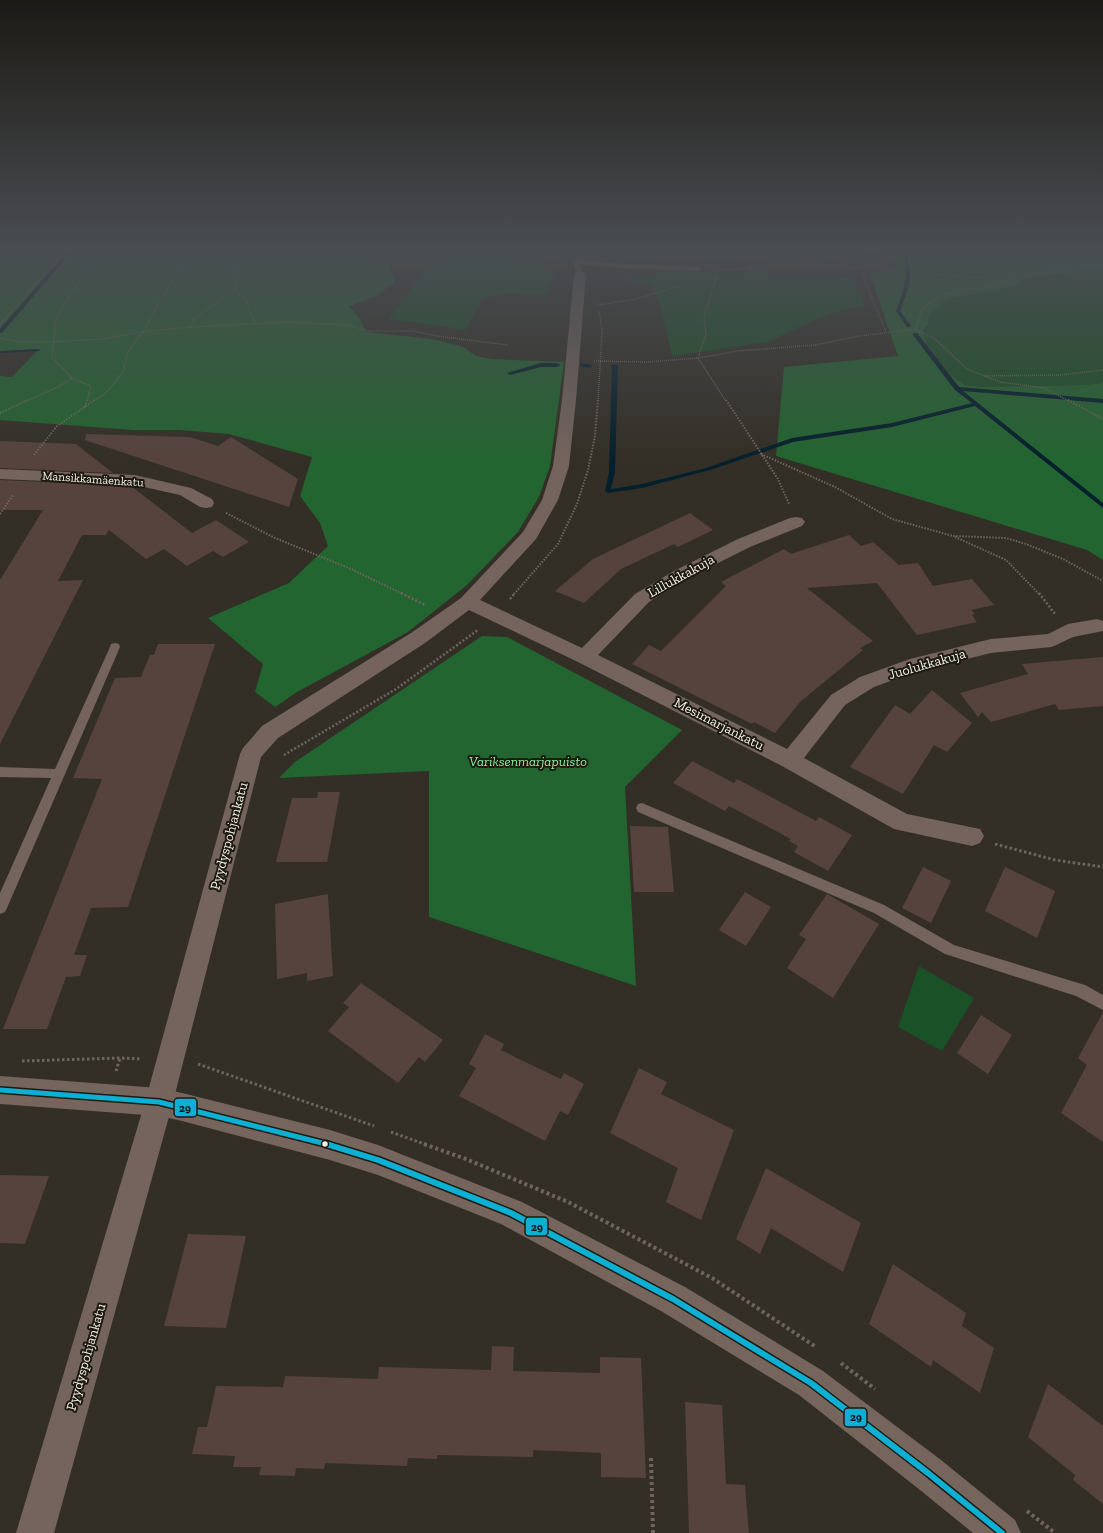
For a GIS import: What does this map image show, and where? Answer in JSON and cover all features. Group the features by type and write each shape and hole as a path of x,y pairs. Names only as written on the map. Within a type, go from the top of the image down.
{"street":[{"name":"Pyydyspohjankatu","path":"35,1533 159,1102 251,754 270,732 418,638 468,602 530,535 550,500 561,466 566,434 574,320"},
{"name":"Mansikkamäenkatu","path":"0,474 135,480 185,491 206,503"},
{"name":"Lillukkakuja","path":"585,657 642,598 680,575 744,543 796,522"},
{"name":"Mesimarjankatu","path":"468,602 585,657 790,760 902,822 972,836"},
{"name":"Juolukkakuja","path":"790,760 838,700 867,682 910,666 991,646 1052,640 1068,631 1097,626"},
{"path":"0,1090 159,1102 330,1145 378,1160 511,1213 673,1299 811,1383 922,1468 1002,1533"}],"lane":[{"path":"0,908 115,648"},
{"path":"0,772 59,774"},
{"path":"642,808 880,909 950,950 1080,990 1103,1003"}],"path":[{"path":"56,320 52,358 72,378 91,386 84,408"},
{"path":"19,475 58,426 106,393 123,372 128,352 143,332 150,320"},
{"path":"190,327 194,320"},
{"path":"253,320 255,324"},
{"path":"698,358 706,335 704,320"},
{"path":"881,320 886,332"},
{"path":"915,329 919,325 920,320"},
{"path":"0,338 20,342 53,342 101,339 143,332 190,327 286,322 347,325 368,331 413,331 437,336 508,345"},
{"path":"282,757 396,689 496,616 558,544 577,504 588,470 595,436 602,362 647,362 698,358 738,351 815,345 886,332 915,329 935,339 968,369 982,376 1000,382 1044,388 1102,419"},
{"path":"698,358 756,448 778,478 796,522"},
{"path":"982,376 1059,374 1103,370"},
{"path":"0,413 58,387 72,378"},
{"path":"761,454 835,487 892,519 953,536 1006,560 1033,586 1068,631"},
{"path":"206,503 275,538 351,569 448,616"},
{"path":"953,536 1006,538 1026,544 1063,559 1103,581"},
{"path":"972,836 1021,852 1055,860 1103,867"},
{"path":"195,1057 197,1064"},
{"path":"651,1458 653,1533"}],"green space":[{"path":"0,320 360,320 366,332 433,339 463,347 476,356 491,359 564,362 550,466 539,497 518,532 467,585 408,632 297,692 275,707 255,692 263,664 208,618 289,583 328,546 320,523 300,496 312,457 229,434 180,430 133,430 0,420 0,376 12,377 38,350 0,352"},
{"path":"393,320 471,320 466,330"},
{"path":"664,320 816,320 768,342 672,356"},
{"path":"886,320 929,320 928,325 923,331 926,346 946,371 965,385 985,387 1085,385 1103,383 1103,560 1087,550 776,456 784,367 898,356"},
{"path":"929,320 1103,320 1103,383 1085,385 985,387 965,385 946,371 926,346 923,331 928,325"},
{"name":"Variksenmarjapuisto","path":"482,636 507,637 682,730 625,787 636,986 429,917 429,771 279,778 295,762"},
{"path":"919,966 974,998 942,1051 898,1027"}],"building":[{"path":"86,434 190,437 218,446 231,437 298,479 289,507 85,440"},
{"path":"0,441 76,444 113,473 0,468"},
{"path":"0,480 131,486 192,533 216,520 249,542 223,557 213,551 187,566 164,549 146,559 109,530 106,535 82,535 58,581 83,580 0,744 0,580 43,510 0,510"},
{"path":"690,513 713,530 678,547 674,544 621,569 584,603 555,591 593,559"},
{"path":"849,535 861,546 873,542 899,565 918,563 933,586 972,579 994,605 971,610 975,614 972,615 977,622 917,635 877,583 807,588 873,641 860,648 863,650 800,702 775,733 754,722 752,724 632,664 649,645 661,651 726,586 721,582 784,549 791,554"},
{"path":"158,644 215,644 128,907 91,908 74,955 87,955 80,976 66,977 47,1029 3,1029 102,779 73,778 115,678 141,677 150,655 154,655"},
{"path":"1103,657 1103,706 1059,710 1055,704 991,722 982,712 978,717 960,693 1028,674 1022,664"},
{"path":"932,690 972,723 947,752 934,745 903,794 850,767 895,705 910,714"},
{"path":"692,761 734,783 737,779 816,821 819,817 852,835 828,871 794,852 798,846 789,841 791,839 729,806 725,811 673,783"},
{"path":"318,792 340,792 327,862 276,862 292,798 317,798"},
{"path":"630,826 668,827 674,892 634,892"},
{"path":"923,867 951,881 931,923 902,908"},
{"path":"1005,867 1055,891 1037,938 985,911"},
{"path":"745,892 771,907 746,946 719,930"},
{"path":"328,894 333,976 307,981 307,973 277,979 275,904"},
{"path":"827,894 879,924 833,998 787,968 806,939 799,935"},
{"path":"361,983 443,1040 425,1062 419,1057 398,1083 328,1031 349,1007 343,1003"},
{"path":"1103,1012 1103,1142 1061,1113 1087,1065 1078,1058"},
{"path":"981,1015 1012,1035 988,1074 957,1053"},
{"path":"485,1034 504,1044 501,1050 561,1079 564,1073 584,1084 568,1115 560,1111 545,1141 459,1096 476,1068 469,1064"},
{"path":"639,1068 667,1082 661,1094 734,1130 701,1220 666,1202 678,1168 610,1133"},
{"path":"766,1168 861,1223 843,1272 771,1228 760,1254 736,1239"},
{"path":"0,1175 49,1176 25,1244 0,1243"},
{"path":"188,1234 246,1236 226,1328 164,1326"},
{"path":"893,1264 966,1313 962,1326 994,1348 980,1393 933,1360 931,1367 869,1324"},
{"path":"492,1346 514,1347 513,1371 600,1373 600,1357 641,1358 646,1478 601,1477 601,1453 533,1450 533,1457 437,1455 437,1459 408,1458 407,1466 325,1463 324,1469 296,1468 295,1476 259,1475 261,1467 233,1467 235,1456 192,1454 198,1427 207,1427 216,1386 283,1387 285,1376 378,1379 379,1367 491,1370"},
{"path":"1048,1384 1103,1426 1103,1504 1073,1480 1075,1475 1028,1437"},
{"path":"685,1402 722,1405 726,1484 745,1485 749,1533 689,1533"}],"waterway":[{"path":"0,332 11,320"},
{"path":"904,320 909,326"},
{"path":"915,334 957,389 976,404"},
{"path":"0,352 38,350"},
{"path":"510,373 541,365 557,365"},
{"path":"582,365 589,366"},
{"path":"613,366 615,366 612,472 608,491 642,486 708,469 792,440 892,425 976,404"},
{"path":"958,389 1103,401"},
{"path":"976,404 1103,506"}],"transit line":[{"name":"29","path":"0,1090 159,1102 182,1107 330,1145 378,1160 511,1213 673,1299 811,1383 928,1473 1002,1533"}]}
